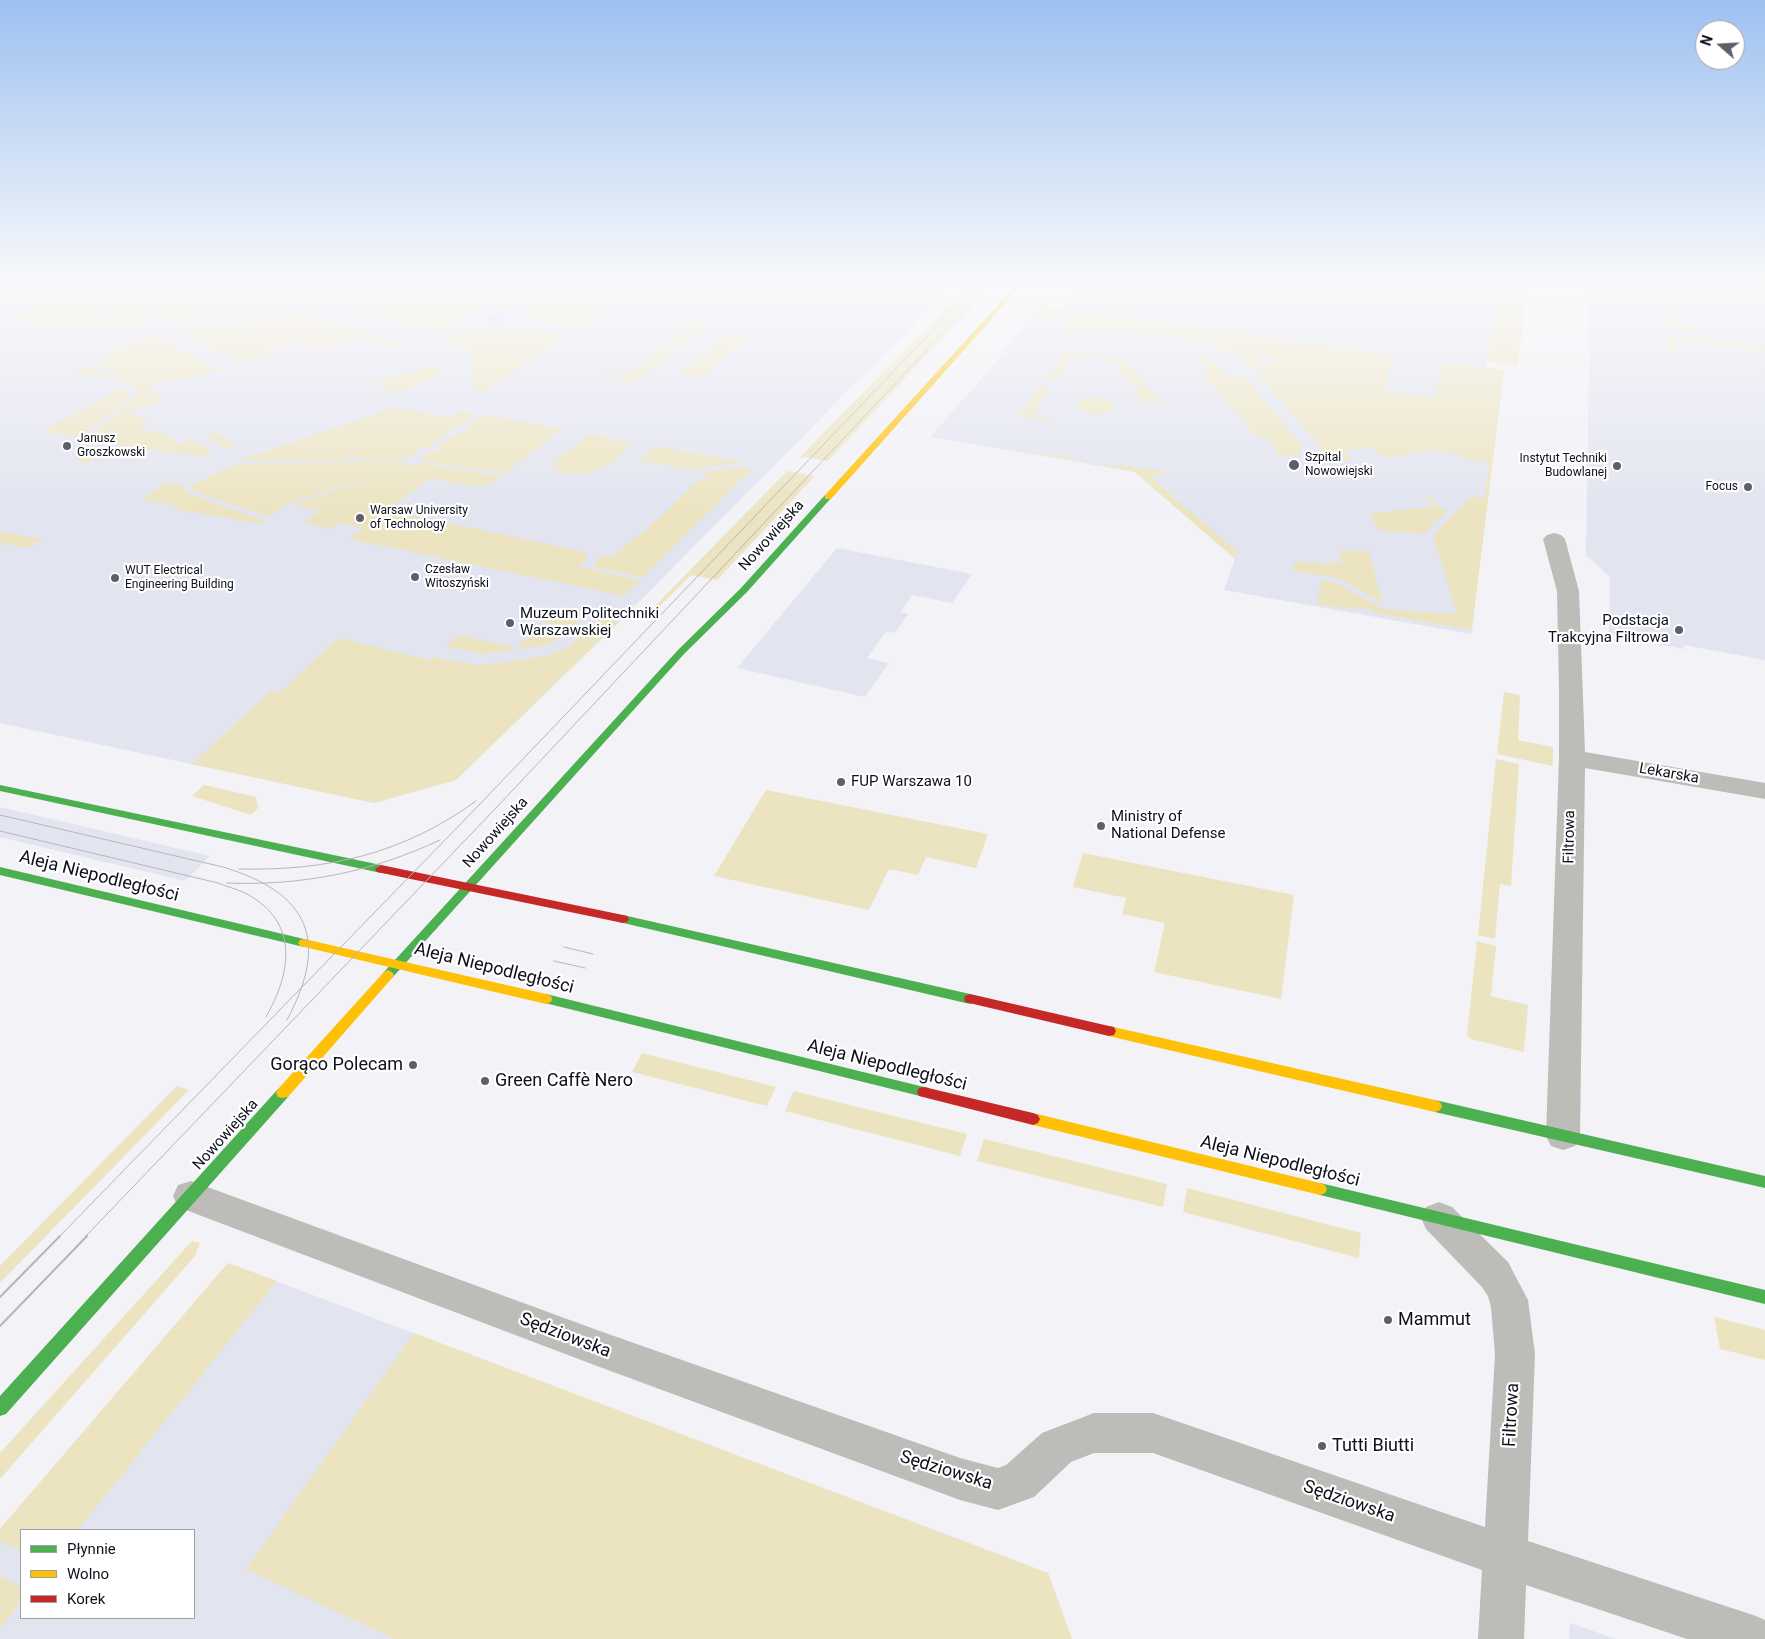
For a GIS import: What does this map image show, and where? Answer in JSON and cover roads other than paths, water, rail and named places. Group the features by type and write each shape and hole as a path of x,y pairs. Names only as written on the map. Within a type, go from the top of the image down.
{"main road":[{"name":"Nowowiejska","path":"0,1408 681,652 748,584 951,360"},
{"path":"0,788 467,888 565,906 891,979 1765,1182"},
{"name":"Aleja Niepodległości","path":"0,872 123,902 400,964 1290,1183 1765,1297"}],"street":[{"name":"Filtrowa","path":"1554,539 1568,591 1572,758 1563,1136"},
{"name":"Lekarska","path":"1572,758 1765,791"},
{"name":"Sędziowska","path":"190,1196 597,1348 960,1479 998,1489 1018,1482 1056,1447 1094,1433 1152,1433 1756,1639"},
{"name":"Filtrowa","path":"1439,1218 1494,1274 1506,1292 1511,1309 1515,1354 1501,1639"}],"tram line":[{"path":"301,988 479,805 904,360"},
{"path":"85,1237 495,809 917,360"},
{"path":"239,869 303,867 364,856 421,834 449,819 476,801"},
{"path":"0,815 223,867 260,883"},
{"path":"0,831 218,883 247,894 264,906 276,919 283,934 286,950 281,983 266,1017"},
{"path":"260,883 336,875 389,861 440,840"},
{"path":"227,883 260,883"},
{"path":"260,883 275,891 292,906 303,923 308,943 307,966 301,988"},
{"path":"564,947 593,954"},
{"path":"554,961 585,968"},
{"path":"59,1237 301,988"},
{"path":"287,1020 301,988"},
{"path":"0,1297 60,1236"},
{"path":"0,1326 87,1236"}],"place":[{"name":"Janusz Groszkowski","path":"67,446"},
{"name":"Szpital Nowowiejski","path":"1294,465"},
{"name":"Instytut Techniki Budowlanej","path":"1617,466"},
{"name":"Focus","path":"1748,487"},
{"name":"Warsaw University of Technology","path":"360,518"},
{"name":"Czesław Witoszyński","path":"415,577"},
{"name":"WUT Electrical Engineering Building","path":"115,578"},
{"name":"Muzeum Politechniki Warszawskiej","path":"510,623"},
{"name":"Podstacja Trakcyjna Filtrowa","path":"1679,630"},
{"name":"FUP Warszawa 10","path":"841,782"},
{"name":"Ministry of National Defense","path":"1101,826"},
{"name":"Gorąco Polecam","path":"413,1065"},
{"name":"Green Caffè Nero","path":"485,1081"},
{"name":"Mammut","path":"1388,1320"},
{"name":"Tutti Biutti","path":"1322,1446"}]}
